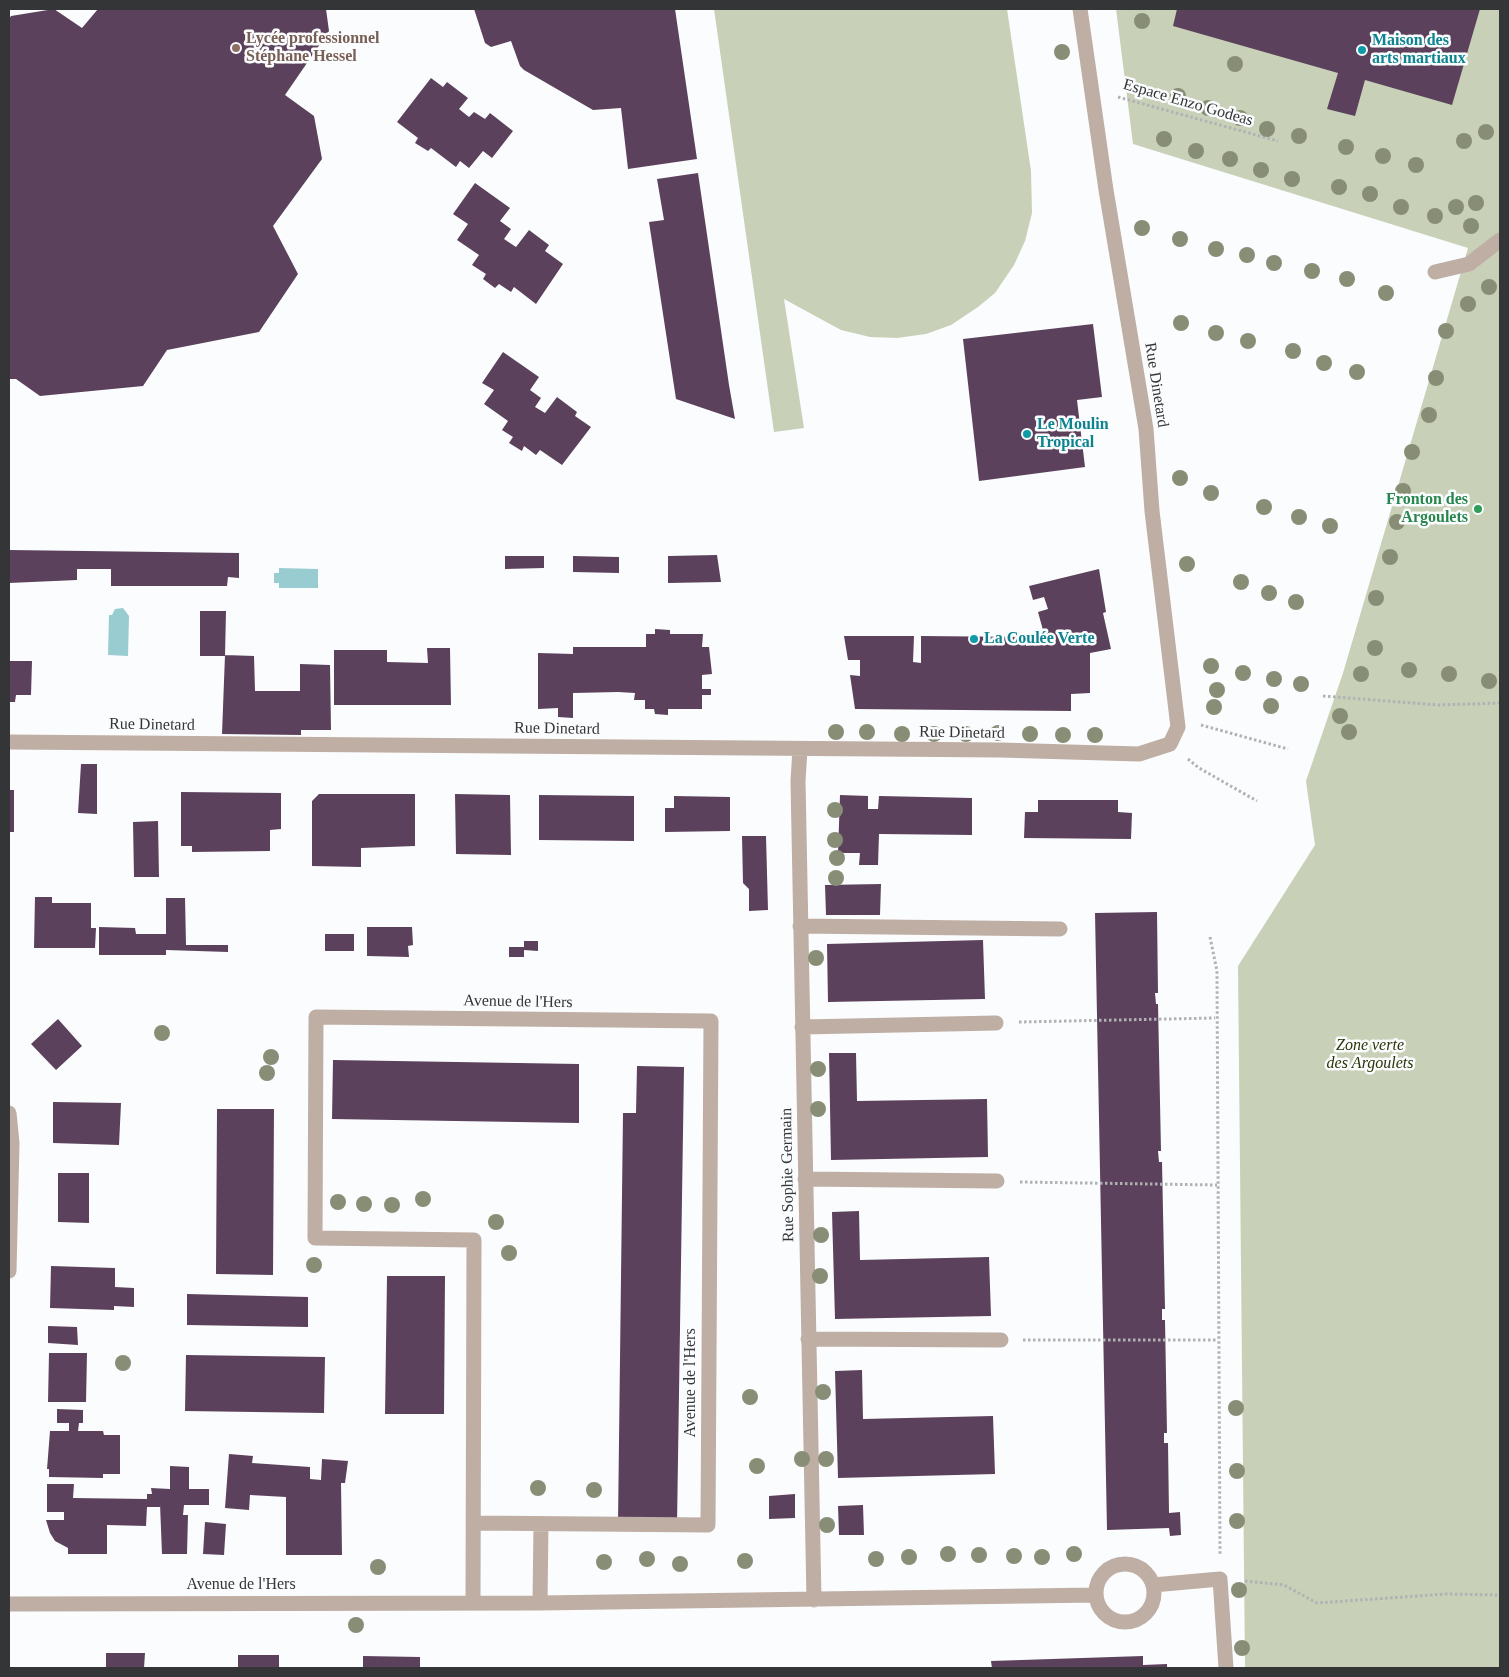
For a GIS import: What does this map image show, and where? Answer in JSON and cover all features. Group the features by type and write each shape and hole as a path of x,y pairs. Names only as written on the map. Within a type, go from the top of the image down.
{"street":[{"name":"Rue Dinetard","path":"1080,9 1090,89 1146,429 1152,511 1178,727"},
{"path":"1435,272 1469,264 1500,240"},
{"path":"1170,744 1178,727"},
{"name":"Rue Dinetard","path":"9,742 800,748 1139,754 1170,744"},
{"name":"Rue Sophie Germain","path":"800,748 798,781 800,926 814,1600"},
{"path":"800,926 1060,929"},
{"name":"Avenue de l'Hers","path":"473,1523 708,1526 711,1021 316,1017 315,1238 474,1240 473,1523 473,1602"},
{"path":"802,1027 996,1022"},
{"path":"9,1113 12,1143 9,1271"},
{"path":"805,1179 997,1181"},
{"path":"808,1339 1001,1340"},
{"path":"540,1603 541,1524"},
{"path":"1121,1564 1131,1564 1141,1568 1149,1575 1154,1585 1154,1598 1148,1611 1137,1620 1123,1622 1110,1618 1100,1608 1096,1594 1103,1574 1110,1568 1121,1564"},
{"path":"1154,1585 1220,1579 1226,1668"},
{"name":"Avenue de l'Hers","path":"9,1604 540,1603 1096,1594"}],"path":[{"name":"Espace Enzo Godeas","path":"1090,89 1278,141"},
{"path":"1323,696 1438,705 1500,703"},
{"path":"1178,727 1204,725 1288,749"},
{"path":"1170,744 1200,768 1257,801"},
{"path":"1210,937 1217,970 1215,1018 1220,1579 1284,1585 1317,1603 1446,1594 1500,1595"},
{"path":"996,1022 1215,1018"},
{"path":"997,1181 1217,1185"},
{"path":"1001,1340 1218,1340"}],"green space":[{"path":"714,9 1007,9 1031,171 1032,213 1025,241 1014,265 995,293 978,307 951,325 926,334 897,338 870,337 841,330 784,299 804,428 774,432"},
{"name":"Zone verte des Argoulets","path":"1116,9 1500,9 1500,1668 1245,1668 1238,966 1315,845 1306,781 1343,673 1468,248 1133,144"}],"water":[{"path":"279,568 318,569 318,588 279,588 279,583 274,583 274,573 279,573"},
{"path":"123,608 129,616 128,656 108,655 109,615 112,615 115,609"}],"building":[{"path":"54,9 82,28 98,9 326,9 329,31 285,95 314,116 322,159 273,226 298,274 259,332 167,350 143,386 40,396 16,379 9,379 9,19 11,16"},
{"path":"474,9 675,9 697,159 628,169 621,108 593,110 524,70 520,66 511,41 491,47 485,43"},
{"name":"Maison des arts martiaux","path":"1177,9 1480,9 1452,105 1365,80 1355,116 1327,109 1338,73 1173,26"},
{"path":"431,78 443,87 447,82 468,98 459,109 469,117 474,112 485,119 490,113 513,131 492,158 483,151 469,168 460,161 456,167 431,148 428,151 415,143 418,138 397,122"},
{"path":"698,173 735,419 676,399 649,222 664,220 657,179"},
{"path":"475,183 510,208 500,221 511,229 504,239 516,247 529,230 549,245 545,251 563,264 536,304 514,287 511,292 499,284 495,288 483,279 486,274 472,265 479,255 457,240 468,224 453,214"},
{"name":"Le Moulin Tropical","path":"1093,324 1102,397 1077,400 1085,467 979,481 963,339"},
{"path":"503,352 539,377 530,390 541,398 535,407 545,413 557,397 577,412 575,416 591,427 562,465 540,450 536,455 524,446 522,451 509,443 513,437 502,430 508,421 484,404 494,390 482,383"},
{"path":"9,550 239,553 239,578 228,577 227,586 111,586 111,569 77,569 77,580 9,583"},
{"path":"717,555 721,582 668,583 668,556"},
{"path":"505,556 544,556 544,568 505,569"},
{"path":"573,556 619,557 619,573 573,572"},
{"name":"La Coulée Verte","path":"1099,569 1106,612 1103,613 1111,649 1090,653 1090,693 1071,694 1071,711 855,709 850,675 860,676 860,660 848,660 844,636 914,636 913,662 921,663 921,636 1026,637 1026,646 1046,641 1038,612 1048,609 1044,597 1033,600 1029,586"},
{"path":"200,611 226,611 225,656 200,656"},
{"path":"655,629 670,630 670,634 703,634 702,647 709,647 712,674 702,675 702,689 711,689 711,695 702,695 702,709 668,709 668,715 655,714 654,709 645,709 645,700 634,700 635,693 618,692 573,693 573,718 558,717 558,708 538,709 538,653 573,654 573,647 646,647 646,634 655,634"},
{"path":"427,648 450,648 451,705 334,705 334,650 387,650 387,662 428,663"},
{"path":"225,655 254,656 255,691 300,691 300,664 330,665 331,730 301,730 301,735 222,734"},
{"path":"9,661 32,661 31,695 16,695 15,702 9,702"},
{"path":"81,764 97,764 97,814 78,813"},
{"path":"9,790 14,790 14,832 9,832"},
{"path":"181,792 281,793 281,829 270,830 270,851 192,852 192,846 181,846"},
{"path":"319,794 415,794 415,846 361,848 361,867 312,866 312,801"},
{"path":"455,794 510,795 511,855 456,854"},
{"path":"539,795 634,796 634,841 539,840"},
{"path":"840,795 868,796 868,809 878,809 879,796 972,798 972,835 879,834 878,865 859,865 860,853 838,853"},
{"path":"674,796 730,797 730,831 665,832 665,808 674,808"},
{"path":"1038,800 1118,800 1118,812 1132,813 1131,839 1024,838 1025,812 1038,812"},
{"path":"158,821 159,877 134,877 133,822"},
{"path":"742,836 766,836 768,910 749,911 749,889 743,883"},
{"path":"881,884 880,915 826,915 825,885"},
{"path":"35,897 52,897 52,903 91,903 91,928 96,928 95,948 34,948"},
{"path":"166,898 185,898 186,945 228,945 228,952 166,950 166,955 99,955 99,927 135,928 136,934 166,934"},
{"path":"1157,912 1158,993 1155,993 1156,1004 1158,1004 1161,1151 1158,1151 1159,1162 1162,1162 1165,1309 1162,1309 1162,1320 1165,1320 1167,1433 1164,1433 1164,1443 1168,1443 1169,1513 1180,1512 1181,1535 1170,1536 1169,1528 1107,1530 1095,913"},
{"path":"367,927 412,927 413,945 408,946 409,957 367,956"},
{"path":"325,934 354,934 354,951 325,951"},
{"path":"983,940 985,999 828,1002 827,944"},
{"path":"524,941 538,941 538,951 524,950 524,957 509,957 509,947 524,947"},
{"path":"58,1019 82,1046 56,1070 31,1044"},
{"path":"829,1053 856,1053 857,1101 987,1099 988,1157 831,1160"},
{"path":"333,1060 579,1064 579,1123 332,1119"},
{"path":"637,1066 684,1067 677,1524 618,1523 623,1113 636,1113"},
{"path":"53,1102 121,1103 119,1145 53,1143"},
{"path":"217,1109 274,1109 273,1275 216,1274"},
{"path":"58,1173 89,1173 89,1223 58,1222"},
{"path":"859,1211 860,1260 989,1257 991,1316 835,1319 832,1212"},
{"path":"51,1266 115,1268 115,1287 134,1288 134,1307 114,1306 114,1310 50,1308"},
{"path":"387,1276 445,1276 444,1414 385,1414"},
{"path":"187,1294 308,1297 308,1327 187,1325"},
{"path":"48,1326 77,1327 78,1345 48,1343"},
{"path":"49,1353 87,1353 86,1402 48,1402"},
{"path":"186,1355 325,1357 324,1413 185,1411"},
{"path":"862,1370 863,1419 993,1416 995,1474 838,1478 835,1371"},
{"path":"57,1409 83,1410 83,1423 79,1423 78,1431 103,1431 104,1435 120,1435 120,1474 103,1474 103,1478 49,1477 49,1469 47,1469 50,1431 69,1431 69,1423 57,1423"},
{"path":"229,1454 253,1456 252,1463 310,1467 310,1479 321,1480 322,1459 348,1461 345,1483 341,1483 342,1555 286,1555 286,1497 250,1495 249,1510 225,1508"},
{"path":"170,1466 189,1467 189,1489 209,1489 209,1505 184,1505 183,1515 188,1515 187,1554 162,1554 160,1504 160,1507 147,1507 146,1526 107,1525 107,1554 68,1554 68,1548 55,1541 50,1533 46,1520 64,1520 64,1512 47,1512 47,1484 74,1484 73,1498 147,1499 147,1494 152,1494 151,1488 170,1489"},
{"path":"795,1494 795,1518 769,1519 769,1496"},
{"path":"863,1505 864,1535 839,1535 838,1506"},
{"path":"205,1522 226,1524 224,1555 203,1554"},
{"path":"106,1653 145,1653 144,1668 106,1668"},
{"path":"238,1655 279,1655 279,1668 238,1668"},
{"path":"363,1656 420,1657 420,1668 363,1668"},
{"path":"1143,1656 1143,1665 1167,1664 1167,1668 992,1668 991,1661"}],"place":[{"name":"Lycée professionnel Stéphane Hessel","path":"236,48"},
{"name":"Maison des arts martiaux","path":"1362,50"},
{"name":"Le Moulin Tropical","path":"1027,434"},
{"name":"Fronton des Argoulets","path":"1478,509"},
{"name":"La Coulée Verte","path":"974,639"}]}
